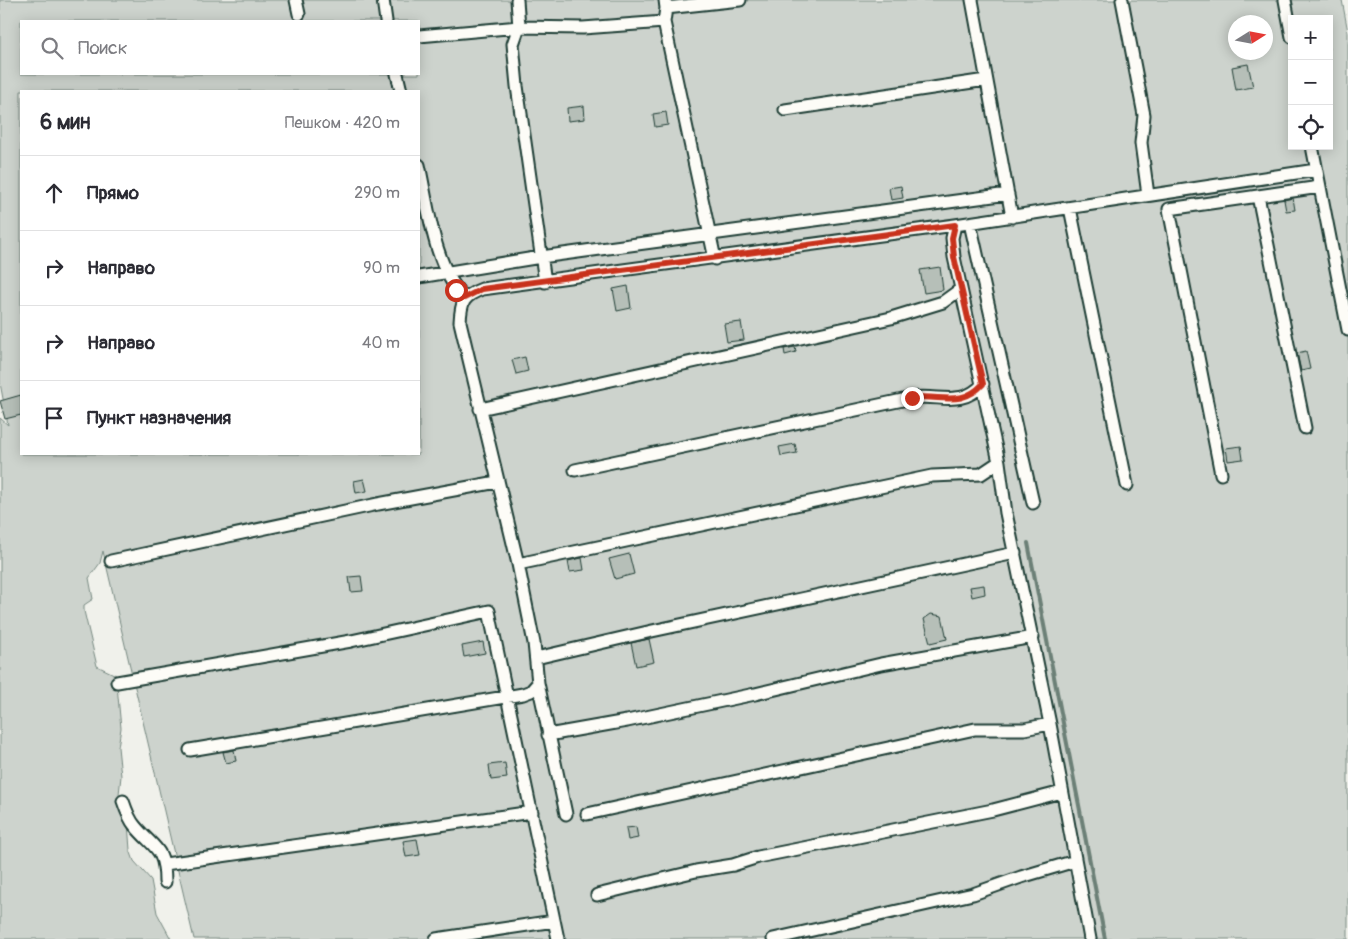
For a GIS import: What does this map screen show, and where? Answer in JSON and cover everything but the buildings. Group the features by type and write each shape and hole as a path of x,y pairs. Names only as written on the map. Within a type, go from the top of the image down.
{"street":[{"path":"296,0 299,14"},
{"path":"383,0 386,20"},
{"path":"517,0 519,27 515,34 514,52 545,282"},
{"path":"715,259 664,22 666,4 740,0"},
{"path":"972,0 1012,217"},
{"path":"1122,0 1144,114 1141,143 1148,195"},
{"path":"1285,0 1288,16"},
{"path":"420,36 519,27 583,28 664,22"},
{"path":"397,75 402,90"},
{"path":"786,110 986,80"},
{"path":"1313,150 1348,330"},
{"path":"420,169 439,250 456,290 464,298"},
{"path":"566,814 538,683 536,658 518,564 460,322 461,304 464,298 482,289 545,282 715,259 793,246 970,223 1316,170"},
{"path":"1221,474 1169,209 1320,187"},
{"path":"420,277 541,258 1008,194"},
{"path":"1258,196 1304,428"},
{"path":"1070,208 1127,485"},
{"path":"970,223 1033,503"},
{"path":"955,225 952,238 954,257 999,462 1006,513 1033,637 1090,939"},
{"path":"480,409 891,318 943,302 961,289"},
{"path":"575,470 912,398 932,396 954,399 967,397 975,393 983,384"},
{"path":"518,564 932,476 981,474 999,462"},
{"path":"112,561 378,504 497,482"},
{"path":"536,658 652,631 1015,553"},
{"path":"116,682 351,642 486,610 491,613 558,939"},
{"path":"548,735 628,721 755,694 881,664 1033,637"},
{"path":"190,750 508,696 531,691 538,683"},
{"path":"587,814 975,729 1024,729 1050,724"},
{"path":"597,895 696,871 733,865 768,855 993,810 1062,792"},
{"path":"123,801 135,826 152,842 165,864 164,882"},
{"path":"165,864 532,812"},
{"path":"773,939 973,894 1075,861"},
{"path":"436,939 554,921"}],"shaded area":[{"path":"0,0 1342,0 1348,32 1348,939 194,939 103,551 100,563 89,578 93,599 84,605 84,611 97,666 116,675 121,728 118,747 121,776 119,794 128,823 130,850 134,861 151,880 157,913 171,939 0,939 0,418 8,425 0,383"}],"waterway":[{"path":"1028,543 1105,939"}],"route":[{"path":"456,290 464,298 470,293 482,289 715,259 793,246 955,225 952,238 954,257 983,384 975,393 967,397 954,399 923,396 912,398"}]}
